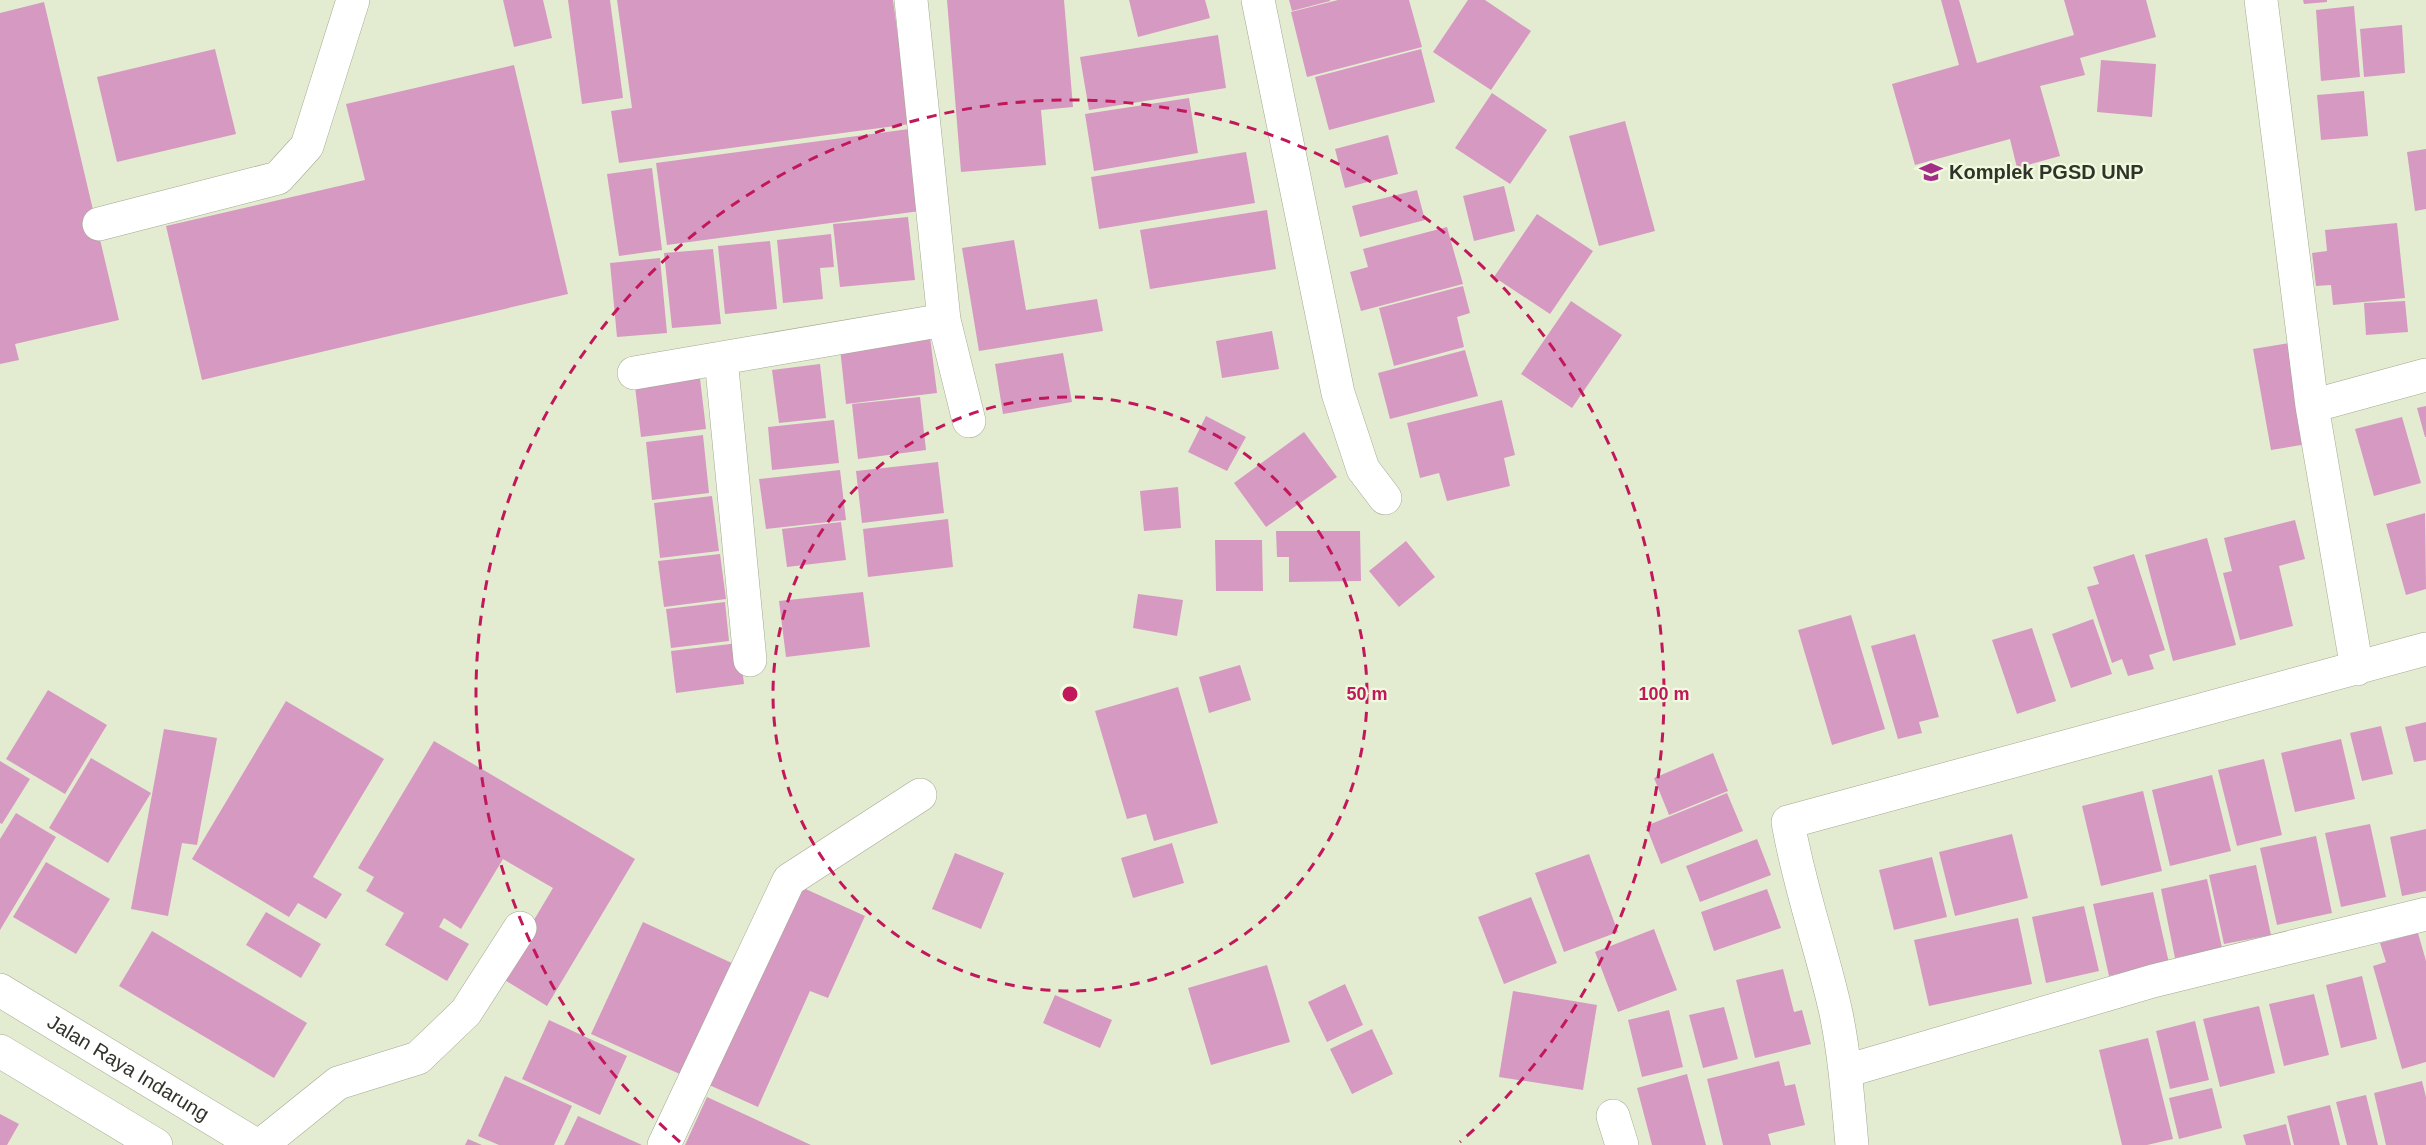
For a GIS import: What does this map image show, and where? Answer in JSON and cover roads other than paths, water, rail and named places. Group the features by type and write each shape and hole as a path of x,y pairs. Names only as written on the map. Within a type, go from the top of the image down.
{"main road":[{"path":"99,224 192,203 278,178 307,146 353,0"},
{"path":"911,0 944,320 969,422"},
{"path":"1258,0 1338,393 1363,470 1385,498"},
{"path":"2262,0 2312,406 2357,669"},
{"path":"634,373 944,320"},
{"path":"721,358 750,660"},
{"path":"2312,406 2426,375"},
{"path":"1852,1145 1846,1071 1835,1012 1792,850 1788,822 2426,649"},
{"path":"664,1145 789,880 920,795"},
{"path":"1846,1071 2153,981 2426,914"},
{"path":"261,1145 338,1083 418,1058 466,1012 520,928"},
{"name":"Jalan Raya Indarung","path":"0,990 256,1145"},
{"path":"0,1051 156,1145"}],"place":[{"name":"Komplek PGSD UNP","path":"1931,172"}]}
